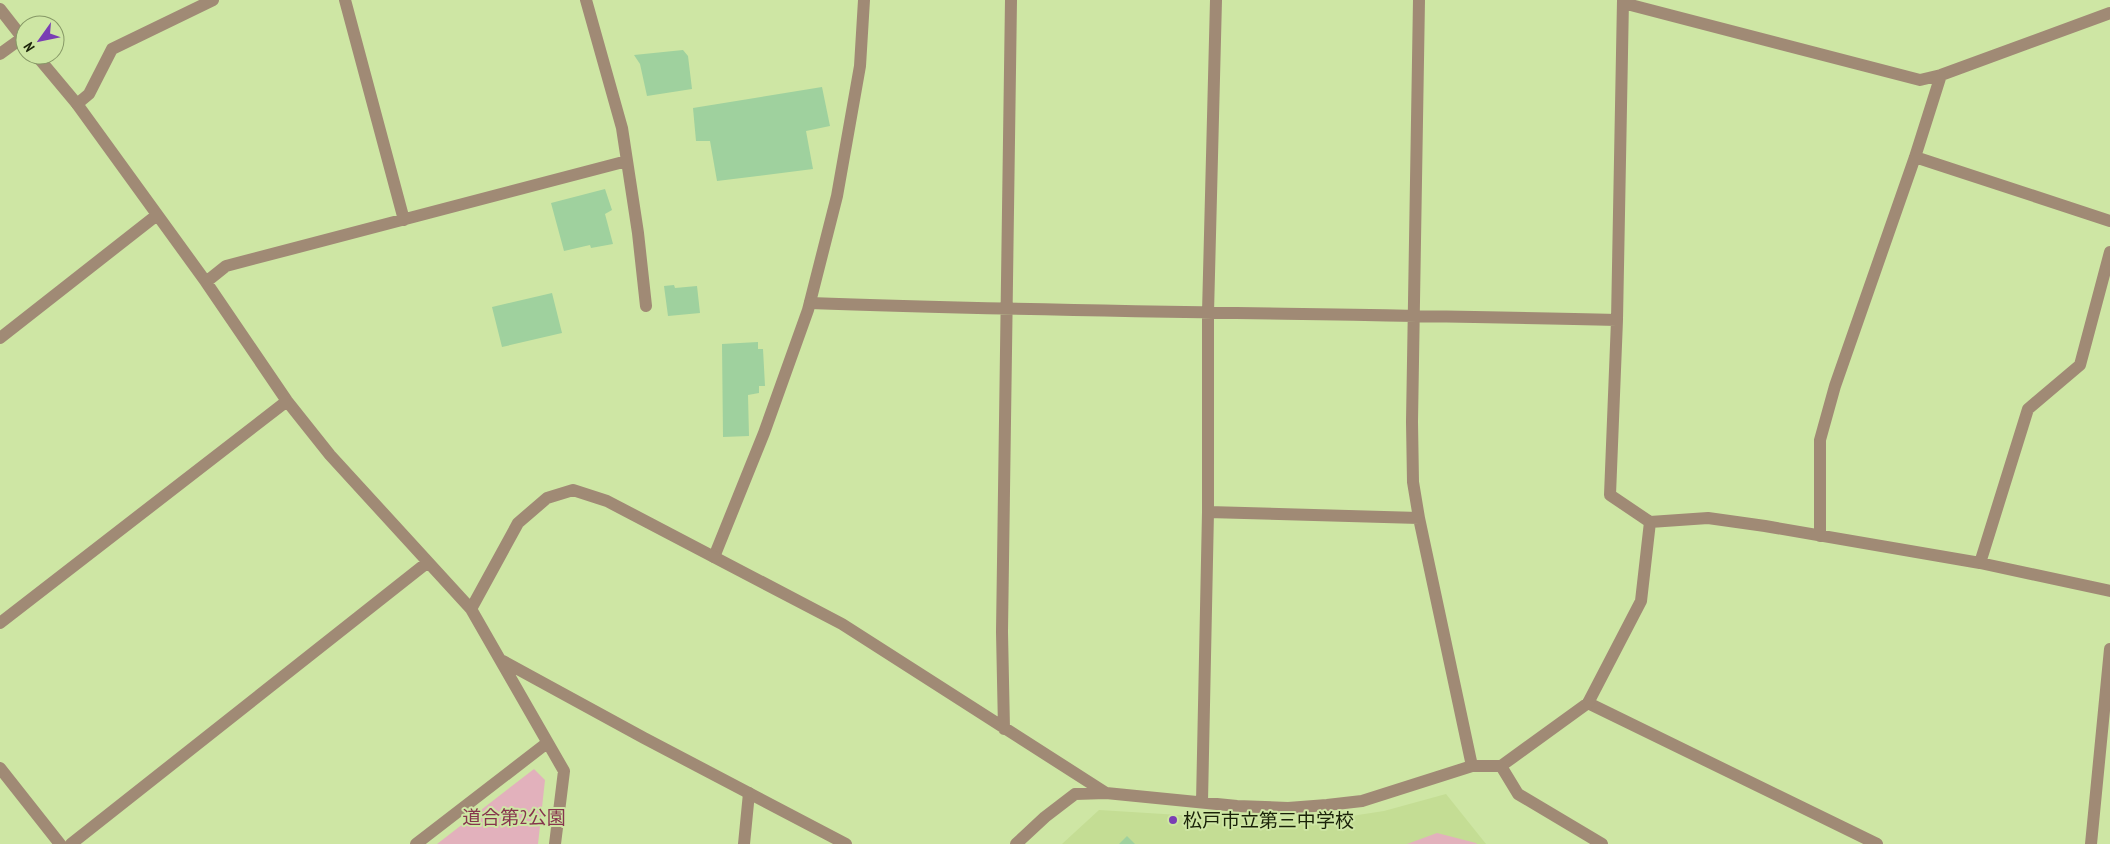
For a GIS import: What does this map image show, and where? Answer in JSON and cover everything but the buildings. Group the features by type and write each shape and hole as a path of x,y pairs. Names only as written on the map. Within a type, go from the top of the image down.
{"street":[{"path":"77,104 89,94 112,49 213,0"},
{"path":"345,0 404,220"},
{"path":"586,0 622,128 646,306"},
{"path":"714,557 764,433 810,303 837,196 860,66 864,0"},
{"path":"1004,729 1002,632 1011,0"},
{"path":"1202,802 1208,512 1208,313 1216,0"},
{"path":"1419,0 1413,315 1413,482 1472,766"},
{"path":"2110,13 1941,75 1920,80 1623,2 1617,320 1610,495 1650,522 1708,518 1980,563 2110,590"},
{"path":"0,9 15,29"},
{"path":"0,54 15,45"},
{"path":"44,65 77,104 206,282 287,401 330,455 471,609 503,661 564,771 555,844"},
{"path":"1820,536 1820,440 1835,386 1915,157 1941,75"},
{"path":"1915,157 2110,222"},
{"path":"206,282 226,266 627,161"},
{"path":"0,338 157,215"},
{"path":"1980,563 2028,409 2080,365 2110,252"},
{"path":"810,303 1006,310 1413,315 1617,320"},
{"path":"0,623 287,401"},
{"path":"471,609 518,522 547,498 573,490 607,501 842,624 1106,793"},
{"path":"1208,512 1419,518"},
{"path":"1016,844 1045,817 1074,794 1106,793 1178,802 1288,808 1362,800 1472,766 1501,766 1588,703 1642,601 1650,522"},
{"path":"71,844 428,562"},
{"path":"2091,844 2110,650"},
{"path":"503,661 644,738 846,844"},
{"path":"1588,703 1877,844"},
{"path":"416,844 547,743"},
{"path":"1501,766 1518,794 1602,844"},
{"path":"0,768 60,844"},
{"path":"744,844 749,793"}],"shaded area":[{"name":"松戸市立第三中学校","path":"1446,794 1486,844 1062,844 1099,810 1306,823 1384,811"}],"green space":[{"name":"道合第2公園","path":"534,769 545,780 538,844 437,844"},
{"path":"1437,833 1476,843 1477,844 1407,844"}],"place":[{"name":"松戸市立第三中学校","path":"1173,820"}]}
